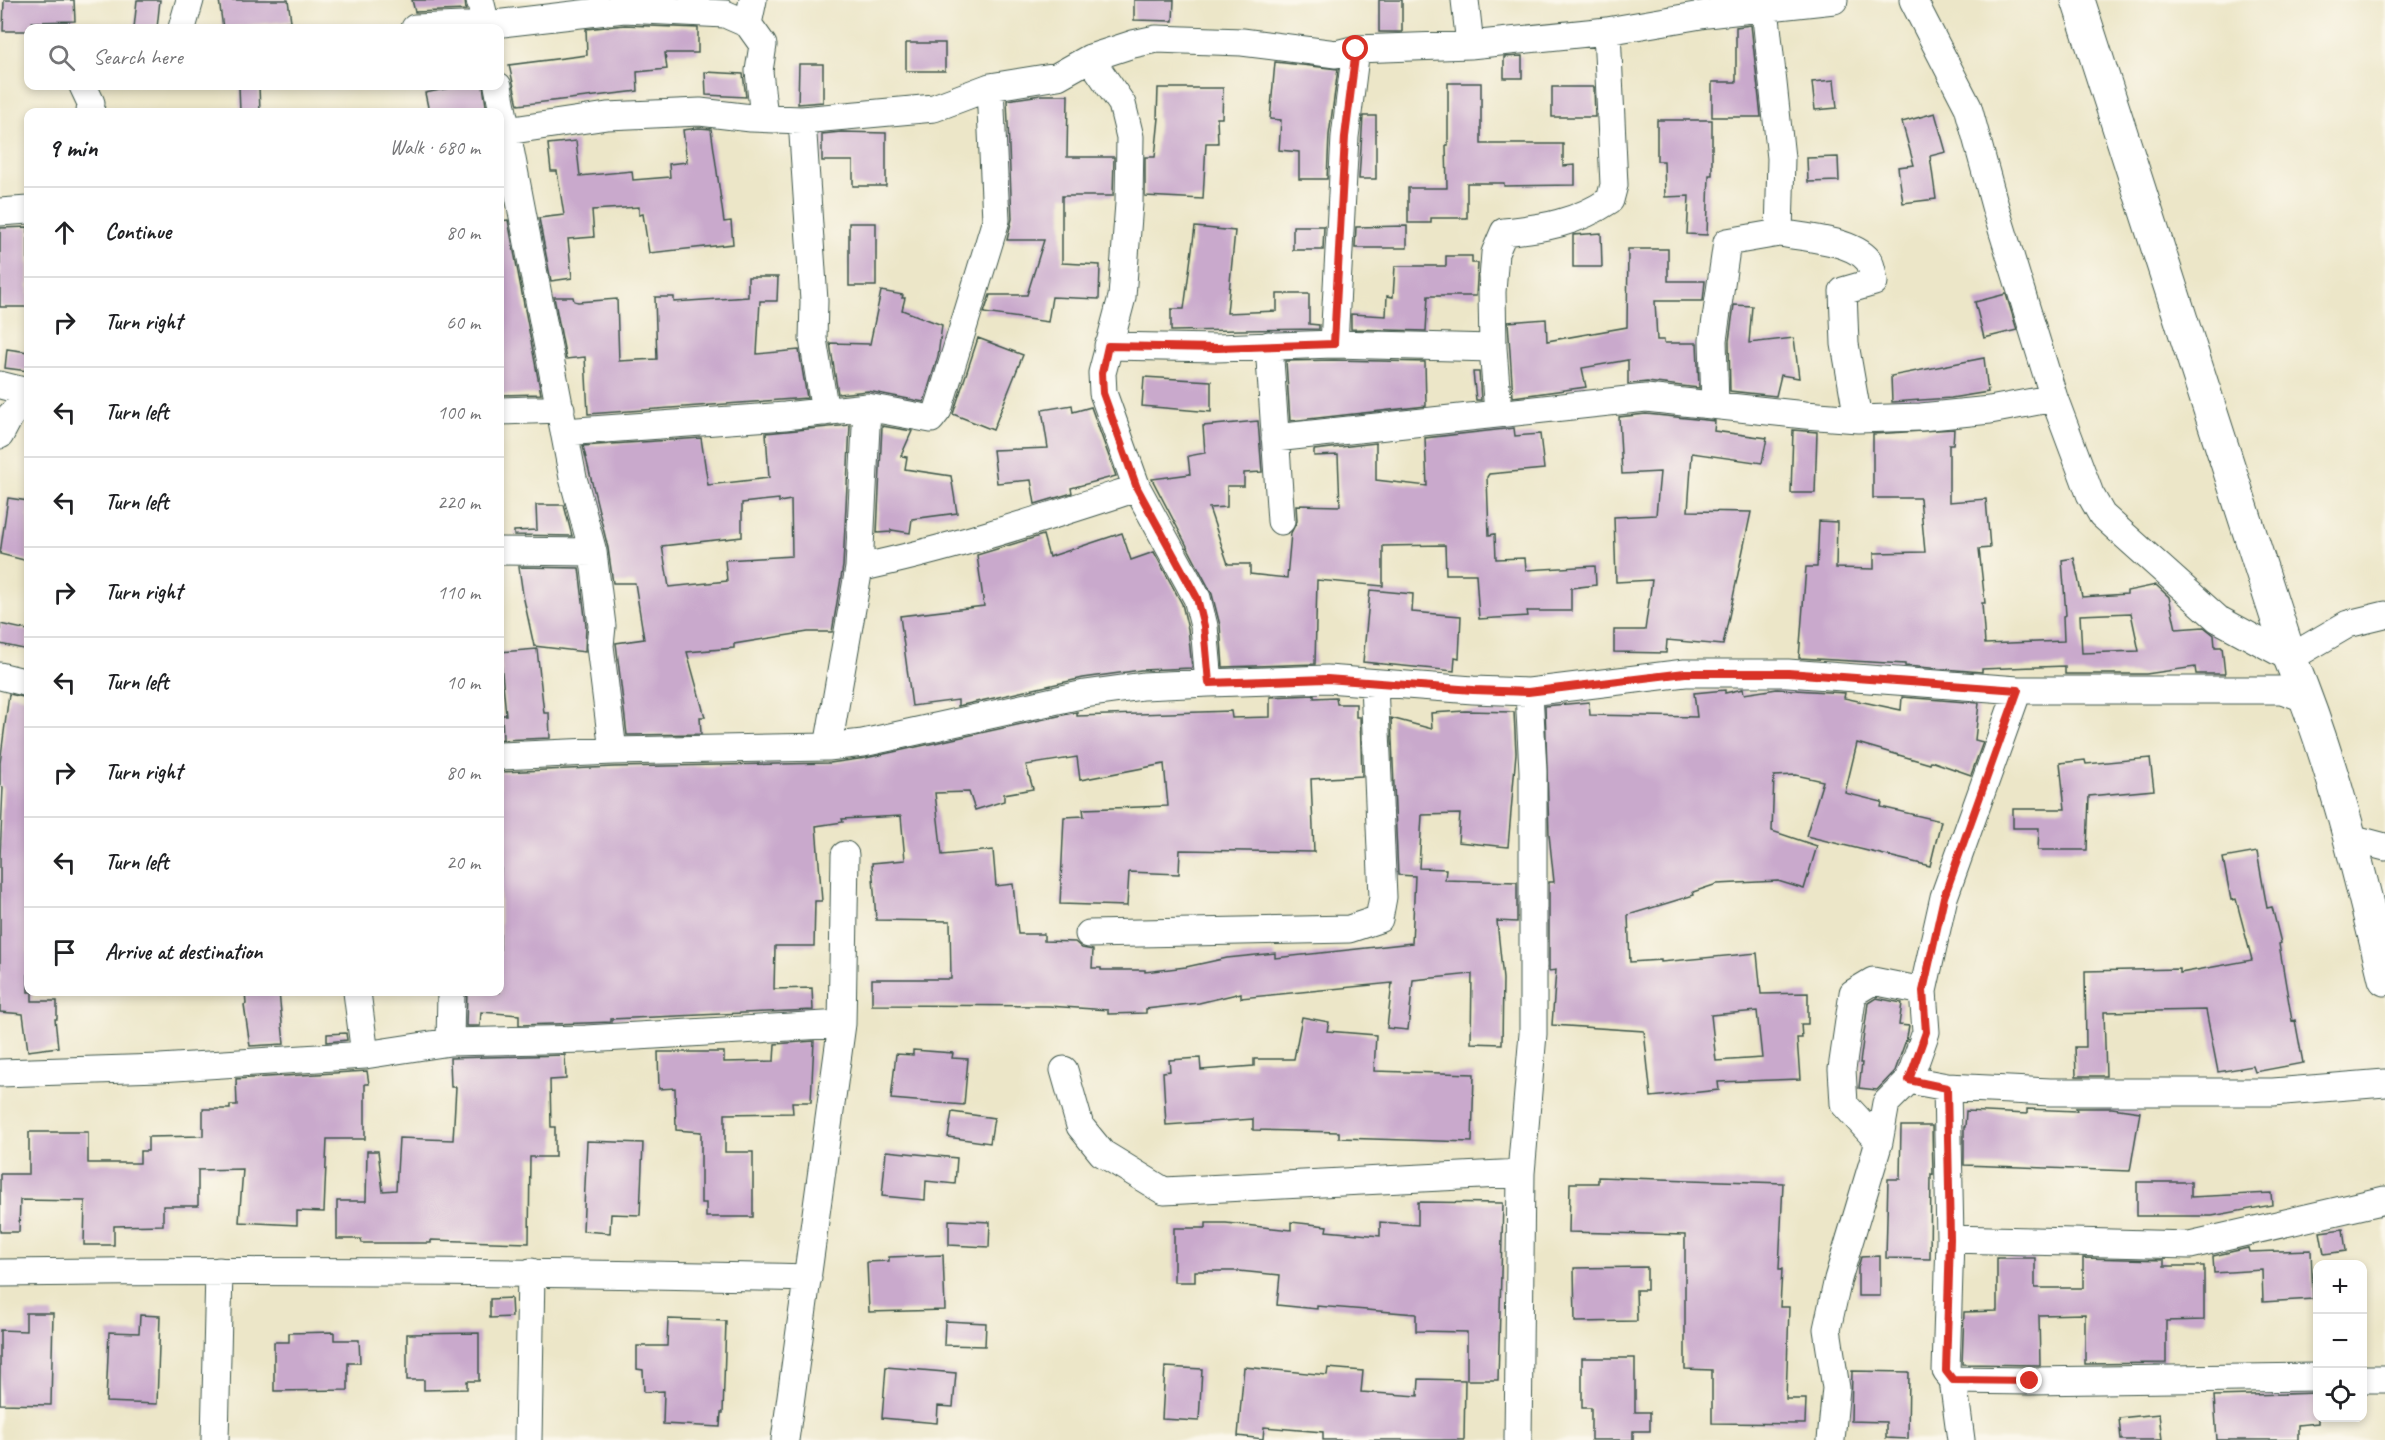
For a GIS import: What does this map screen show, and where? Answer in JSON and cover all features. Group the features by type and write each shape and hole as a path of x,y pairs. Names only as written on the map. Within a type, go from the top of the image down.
{"main road":[{"path":"2078,0 2290,658 2307,699 2351,838 2385,979"}],"street":[{"path":"183,24 190,0"},
{"path":"1465,0 1470,45"},
{"path":"504,131 607,116 700,112 802,120 934,108 990,87 1058,76 1090,58 1132,44 1156,39 1242,42 1336,54 1356,49 1470,45 1607,31 1707,14 1834,0"},
{"path":"1913,0 1968,107 1996,210 2054,398 2091,494 2102,515 2218,619 2290,658 2348,624 2385,615"},
{"path":"443,24 639,4 725,14 750,12 763,45 759,70 764,118"},
{"path":"1765,8 1781,158 1779,233"},
{"path":"1498,413 1493,348 1494,267 1495,253 1503,232 1550,227 1597,209 1610,200 1614,185 1607,31"},
{"path":"1334,344 1345,137 1356,49"},
{"path":"1090,58 1122,104 1130,137 1129,203 1122,297 1102,373 1103,393 1137,488 1197,598 1204,626 1209,683"},
{"path":"504,412 637,428 867,407 931,419 938,410 996,220 990,87"},
{"path":"85,90 91,103 90,108"},
{"path":"498,90 500,108"},
{"path":"802,120 814,301 813,339 825,412"},
{"path":"504,136 573,478 593,552 602,626 600,646 613,751"},
{"path":"0,212 24,210"},
{"path":"1715,405 1713,340 1727,242 1779,233 1836,242 1869,261 1874,282 1843,291 1845,344 1858,419"},
{"path":"1108,346 1217,348 1334,344 1493,348"},
{"path":"1269,345 1281,522"},
{"path":"0,385 24,391"},
{"path":"1275,438 1646,398 1858,419 1921,417 1990,410 2054,398"},
{"path":"0,435 10,416 24,402"},
{"path":"828,747 858,568 867,407"},
{"path":"858,568 924,554 981,538 1137,488"},
{"path":"504,551 593,552"},
{"path":"504,756 613,751 828,747 863,743 1085,694 1143,686 1327,679 1374,684 1528,692 1685,673 1788,673 2018,690 2282,690 2307,699"},
{"path":"0,676 24,682"},
{"path":"1089,933 1349,929 1379,918 1383,897 1374,684"},
{"path":"1831,1440 1836,1389 1827,1329 1838,1279 1879,1142 1886,1103 1909,1080 1926,1032 1923,991 1944,897 2018,690"},
{"path":"1518,1440 1521,1173 1533,1034 1533,771 1528,692"},
{"path":"2351,838 2385,847"},
{"path":"785,1440 842,1024 845,855"},
{"path":"1879,1142 1844,1104 1842,1069 1853,993 1873,981 1923,991"},
{"path":"358,996 365,1055"},
{"path":"450,1042 451,996"},
{"path":"0,1073 160,1068 365,1055 450,1042 586,1039 842,1024"},
{"path":"1064,1070 1080,1126 1102,1153 1164,1191 1521,1173"},
{"path":"1909,1080 1947,1088 2050,1092 2273,1092 2385,1083"},
{"path":"1947,1088 1950,1239 1946,1371 1953,1380 1961,1440"},
{"path":"1950,1239 2190,1245 2385,1200"},
{"path":"215,1440 219,1271"},
{"path":"0,1273 531,1272 808,1278"},
{"path":"528,1440 531,1272"},
{"path":"1953,1380 2313,1377"},
{"path":"2367,1379 2385,1379"}],"building":[{"path":"4,0 74,0 75,21 32,22 32,24 24,24 24,31 3,31"},
{"path":"137,0 160,0 157,24 134,24"},
{"path":"219,0 288,0 291,21 222,24"},
{"path":"412,0 465,0 466,10 415,12"},
{"path":"1134,0 1174,0 1173,21 1134,20"},
{"path":"1379,0 1402,0 1402,32 1379,32"},
{"path":"625,25 698,28 698,53 665,53 667,69 637,72 638,91 518,105 509,65 587,55 586,29"},
{"path":"1751,25 1761,117 1712,117 1712,82 1736,82 1736,27"},
{"path":"906,43 945,43 945,71 906,71"},
{"path":"1522,56 1522,78 1504,78 1504,57"},
{"path":"1275,62 1338,69 1329,135 1327,179 1299,179 1299,152 1279,150 1281,120 1270,119"},
{"path":"799,64 823,64 823,102 798,104"},
{"path":"705,72 743,74 746,97 706,95"},
{"path":"1834,80 1837,108 1815,110 1812,82"},
{"path":"1448,83 1481,83 1481,144 1563,144 1563,166 1575,165 1575,185 1504,186 1504,183 1467,183 1467,218 1431,218 1431,223 1408,223 1408,188 1447,188"},
{"path":"1552,87 1594,87 1595,117 1552,117"},
{"path":"1158,88 1223,88 1222,118 1217,118 1218,143 1206,143 1203,199 1145,196 1145,157 1155,157 1159,118 1157,118"},
{"path":"239,90 259,90 260,108 240,108"},
{"path":"440,90 484,90 486,108 428,108 425,93"},
{"path":"1041,95 1068,95 1067,157 1114,157 1113,196 1062,196 1062,263 1100,265 1099,299 1052,297 1048,322 984,313 990,295 1027,295 1044,240 1007,240 1012,219 1007,100"},
{"path":"1935,113 1946,152 1930,156 1936,199 1903,203 1898,167 1914,165 1902,122"},
{"path":"1363,116 1376,116 1376,179 1359,179"},
{"path":"1657,120 1712,120 1712,175 1709,175 1707,235 1687,234 1689,196 1665,197 1664,161 1657,161"},
{"path":"711,129 724,222 731,221 733,244 649,253 643,214 639,215 639,207 592,210 594,237 568,239 572,278 551,281 539,218 564,215 557,171 551,171 548,144 576,141 580,176 632,171 633,180 670,177 669,164 687,162 683,130"},
{"path":"886,133 886,186 853,186 853,161 822,161 822,134"},
{"path":"1838,157 1839,181 1808,182 1807,158"},
{"path":"504,220 508,220 541,394 504,395"},
{"path":"849,223 876,223 876,286 849,286"},
{"path":"1293,226 1324,226 1323,250 1293,250"},
{"path":"1407,226 1407,248 1355,248 1356,227"},
{"path":"24,227 24,307 0,307 0,228"},
{"path":"1195,227 1235,231 1227,313 1277,311 1277,294 1309,294 1309,324 1319,325 1319,329 1171,331 1171,309 1184,309"},
{"path":"1601,233 1602,267 1573,267 1573,235"},
{"path":"1628,249 1668,249 1668,281 1705,281 1703,301 1655,301 1657,340 1664,340 1664,343 1697,343 1699,388 1647,382 1628,384 1628,360 1582,368 1586,387 1513,397 1508,322 1546,319 1547,341 1627,327"},
{"path":"1446,256 1472,256 1472,263 1478,263 1476,296 1428,296 1426,331 1351,329 1351,314 1386,316 1387,296 1393,297 1395,266 1446,266"},
{"path":"748,277 778,277 777,301 760,301 757,354 799,350 807,398 588,414 585,357 566,359 554,297 573,297 574,301 578,302 617,299 619,361 657,359 655,297 674,297 674,302 748,297"},
{"path":"881,291 903,295 902,298 905,298 902,310 942,325 938,356 924,402 868,391 838,394 830,343 870,344"},
{"path":"2006,294 2017,330 1984,338 1975,302"},
{"path":"1734,305 1752,306 1749,343 1794,338 1799,378 1781,375 1776,396 1730,391 1729,341"},
{"path":"978,338 1023,355 993,430 953,414"},
{"path":"7,349 24,351 24,370 5,368"},
{"path":"1984,358 1988,392 1951,398 1892,402 1891,376"},
{"path":"1286,361 1425,362 1426,406 1290,421"},
{"path":"1473,372 1479,372 1481,400 1476,400"},
{"path":"1144,377 1211,381 1211,412 1142,406"},
{"path":"1072,405 1073,412 1091,407 1116,476 1071,488 1072,493 1035,504 1031,480 997,483 993,450 1048,448 1042,410"},
{"path":"1646,414 1715,421 1714,431 1767,438 1762,463 1692,453 1688,511 1751,512 1723,645 1667,640 1666,653 1614,652 1614,630 1645,630 1652,580 1616,582 1614,517 1656,515 1660,472 1622,474 1619,417"},
{"path":"1258,421 1262,472 1244,473 1244,486 1227,486 1227,507 1209,508 1228,564 1250,564 1250,574 1287,578 1291,533 1297,521 1296,505 1340,506 1338,455 1314,456 1314,450 1376,443 1376,480 1427,486 1425,438 1514,428 1515,436 1540,434 1544,469 1489,474 1487,477 1489,535 1495,534 1496,559 1525,558 1526,570 1595,566 1596,585 1571,588 1571,611 1527,611 1528,616 1479,619 1476,574 1446,574 1445,545 1383,546 1383,586 1317,580 1315,664 1223,667 1220,625 1212,594 1152,479 1190,474 1188,456 1205,453 1203,426"},
{"path":"850,425 843,566 832,632 808,632 734,644 734,648 687,652 705,717 700,717 701,734 627,735 616,643 644,639 635,583 613,583 608,548 583,446 701,438 708,485 769,478 766,433","holes":["779,499 779,502 791,500 792,556 725,560 727,581 669,587 662,546 742,537 742,503"]},
{"path":"882,426 912,431 901,456 907,457 905,469 951,476 957,513 912,519 910,533 891,530 891,532 877,533"},
{"path":"1954,429 1953,445 1949,445 1949,502 1986,499 1990,548 1979,549 1985,603 1982,603 1985,644 2064,641 2063,616 2066,615 2062,560 2074,558 2082,597 2127,594 2127,591 2156,585 2169,597 2176,629 2204,627 2214,635 2215,647 2222,647 2225,674 2196,674 2195,667 2146,674 2065,674 2065,666 1982,669 1982,672 1905,666 1905,664 1799,658 1806,567 1817,567 1819,521 1837,522 1836,568 1874,569 1874,553 1925,552 1920,498 1873,498 1873,434","holes":["2131,613 2139,651 2082,653 2080,615"]},
{"path":"1793,430 1817,432 1815,493 1791,493"},
{"path":"8,498 24,500 24,560 0,554"},
{"path":"536,505 564,505 572,536 514,535 514,531 537,530"},
{"path":"1122,533 1131,560 1154,552 1182,604 1188,629 1192,668 1141,670 1083,678 958,706 958,700 912,706 900,616 984,606 977,555 1043,535 1049,557"},
{"path":"519,567 579,568 586,626 585,652 534,646"},
{"path":"1370,590 1413,594 1412,612 1461,616 1459,658 1455,657 1454,671 1363,662"},
{"path":"0,624 24,629 24,649 0,644"},
{"path":"537,649 544,713 549,713 550,738 504,740 504,715 506,715 504,652"},
{"path":"1743,689 1744,694 1777,689 1845,693 1844,698 1901,710 1902,697 1979,703 1975,740 1983,742 1971,775 1931,761 1930,764 1857,743 1845,793 1882,802 1881,807 1941,821 1930,866 1806,836 1823,781 1796,775 1774,776 1772,831 1817,846 1804,889 1778,881 1717,884 1693,892 1694,895 1628,915 1630,962 1661,960 1661,962 1757,953 1761,994 1808,993 1808,1024 1801,1024 1802,1038 1797,1038 1800,1079 1718,1082 1719,1090 1651,1097 1644,1031 1552,1025 1556,970 1549,971 1549,882 1554,882 1549,834 1545,706 1589,702 1590,715 1697,717 1694,693 1725,690 1725,693","holes":["1757,1011 1762,1058 1716,1061 1711,1015"]},
{"path":"9,694 24,697 24,996 32,996 32,1001 57,1001 57,1019 55,1019 58,1047 28,1051 23,1014 0,1012 0,856 3,787 0,786 0,763"},
{"path":"1314,695 1314,698 1336,697 1337,704 1356,704 1356,717 1360,717 1362,776 1311,779 1314,852 1180,850 1179,874 1129,872 1127,906 1060,904 1064,817 1084,816 1083,809 1168,806 1164,764 1080,780 1077,757 1026,765 1033,789 1004,794 1004,801 975,810 969,792 935,793 942,855 993,850 996,886 1013,884 1018,934 1044,934 1044,941 1075,942 1082,948 1093,950 1092,968 1101,968 1101,970 1145,970 1145,972 1186,967 1227,958 1275,953 1275,958 1412,943 1415,876 1398,875 1391,718 1432,729 1431,713 1514,712 1516,753 1508,847 1458,842 1460,814 1422,815 1419,868 1446,869 1445,880 1517,882 1517,922 1497,921 1503,979 1502,1044 1471,1043 1472,974 1413,980 1408,1030 1387,1028 1392,983 1241,998 1241,993 1199,1003 1146,1009 1146,1013 1108,1014 1108,1010 1048,1006 872,1005 872,979 951,979 950,921 876,920 872,863 905,860 901,816 842,819 843,822 816,826 822,901 815,901 814,946 775,946 774,989 812,988 813,1010 519,1025 519,1015 481,1012 480,1026 466,1026 467,996 504,996 504,772 614,767 830,763 866,758 1077,712 1077,716 1231,711 1232,718 1270,717 1270,697"},
{"path":"2150,758 2154,790 2089,796 2087,850 2038,850 2039,828 2013,828 2013,809 2065,809 2060,763 2085,760 2086,764"},
{"path":"2257,852 2267,908 2272,907 2281,943 2279,944 2292,1021 2295,1020 2303,1063 2255,1072 2253,1066 2218,1072 2206,1010 2104,1012 2106,1076 2076,1076 2075,1047 2086,1047 2085,971 2180,969 2180,973 2252,960 2236,899 2231,900 2223,858"},
{"path":"245,996 279,996 284,1044 250,1046 244,1005 246,1004"},
{"path":"1876,998 1902,1003 1899,1025 1909,1026 1895,1071 1877,1090 1859,1088 1868,1003"},
{"path":"1302,1017 1329,1022 1327,1031 1376,1035 1374,1071 1474,1074 1472,1142 1339,1138 1339,1132 1253,1130 1253,1119 1166,1125 1163,1072 1170,1071 1169,1060 1200,1058 1201,1070 1254,1066 1254,1059 1294,1059"},
{"path":"346,1033 347,1040 327,1042 327,1034"},
{"path":"814,1041 811,1102 792,1102 793,1113 725,1114 725,1152 753,1152 753,1217 706,1217 706,1203 701,1203 701,1132 676,1130 675,1088 659,1089 658,1052 724,1052 724,1062 774,1061 775,1044"},
{"path":"913,1050 953,1053 952,1058 968,1059 964,1105 891,1099 896,1054 913,1055"},
{"path":"565,1055 566,1079 550,1080 551,1127 555,1127 555,1157 530,1157 529,1243 431,1240 431,1243 362,1243 361,1239 337,1239 337,1201 366,1201 367,1151 378,1151 383,1191 396,1190 399,1138 453,1140 456,1087 451,1087 450,1058"},
{"path":"367,1071 369,1084 365,1084 365,1139 327,1139 324,1212 297,1211 297,1225 239,1222 243,1169 198,1170 198,1206 163,1206 163,1225 114,1226 114,1245 84,1245 85,1201 20,1200 19,1232 0,1232 0,1174 29,1174 29,1132 88,1132 88,1163 140,1163 140,1151 148,1151 148,1137 203,1136 203,1109 230,1109 230,1105 237,1105 236,1079"},
{"path":"2076,1108 2112,1108 2140,1112 2130,1171 1964,1165 1966,1111 2027,1114 2027,1109 2077,1111"},
{"path":"952,1112 994,1118 990,1143 948,1137"},
{"path":"1901,1126 1932,1126 1930,1259 1886,1258 1888,1179 1900,1179"},
{"path":"587,1141 643,1143 640,1215 611,1214 610,1233 583,1231"},
{"path":"886,1151 957,1158 955,1184 926,1181 925,1200 882,1196"},
{"path":"1598,1177 1783,1183 1779,1269 1782,1269 1780,1307 1789,1307 1786,1399 1806,1399 1805,1424 1712,1423 1712,1370 1685,1369 1685,1235 1569,1232 1570,1183 1598,1183"},
{"path":"2137,1182 2191,1182 2191,1197 2271,1193 2272,1205 2212,1216 2137,1216"},
{"path":"1418,1202 1503,1203 1498,1380 1467,1380 1467,1332 1416,1331 1416,1314 1277,1305 1280,1275 1239,1271 1195,1271 1195,1282 1174,1282 1174,1228 1206,1228 1206,1223 1226,1223 1291,1230 1291,1222 1327,1226 1326,1231 1380,1236 1380,1222 1418,1225"},
{"path":"949,1220 990,1222 989,1247 949,1245"},
{"path":"2343,1229 2346,1251 2324,1254 2320,1232"},
{"path":"2248,1248 2249,1252 2311,1250 2313,1299 2263,1302 2262,1270 2214,1273 2213,1256"},
{"path":"943,1255 945,1310 869,1312 867,1262 889,1261 889,1257"},
{"path":"1880,1256 1880,1296 1858,1296 1858,1268 1861,1257"},
{"path":"1997,1258 2035,1258 2035,1288 2083,1288 2083,1258 2164,1260 2164,1266 2204,1266 2204,1320 2166,1321 2166,1363 2085,1364 2085,1314 2039,1315 2040,1365 1962,1364 1964,1312 1997,1311"},
{"path":"1647,1267 1647,1290 1636,1290 1637,1321 1575,1322 1574,1268"},
{"path":"511,1298 512,1317 490,1318 490,1299"},
{"path":"26,1313 53,1313 51,1405 0,1404 0,1330 26,1331"},
{"path":"140,1315 160,1316 157,1404 106,1402 109,1332 139,1333"},
{"path":"668,1319 726,1321 723,1413 721,1413 720,1427 663,1424 664,1391 644,1392 643,1370 637,1369 637,1346 667,1346"},
{"path":"945,1321 986,1323 985,1346 944,1345"},
{"path":"334,1332 334,1340 359,1340 360,1363 348,1363 348,1390 274,1391 274,1342 289,1342 289,1333"},
{"path":"479,1333 479,1381 467,1381 467,1389 424,1390 424,1380 407,1380 407,1334"},
{"path":"1582,1358 1635,1358 1635,1412 1650,1412 1650,1431 1633,1431 1633,1440 1591,1440 1591,1408 1582,1408"},
{"path":"886,1367 956,1373 953,1407 938,1406 937,1423 882,1418"},
{"path":"1165,1367 1202,1369 1199,1421 1162,1419"},
{"path":"1244,1367 1327,1375 1328,1368 1363,1371 1361,1392 1418,1396 1419,1379 1465,1380 1464,1440 1323,1440 1323,1432 1264,1427 1263,1439 1238,1436"},
{"path":"1852,1371 1909,1372 1908,1439 1886,1438 1886,1422 1851,1421"},
{"path":"2313,1393 2313,1422 2318,1423 2298,1425 2298,1440 2217,1440 2214,1396"},
{"path":"2159,1414 2162,1440 2121,1440 2119,1418"}],"route":[{"path":"1356,49 1345,137 1334,344 1217,348 1108,346 1102,373 1103,393 1137,488 1197,598 1204,626 1209,683 1327,679 1374,684 1528,692 1685,673 1788,673 2018,690 1944,897 1923,991 1926,1032 1909,1080 1947,1088 1950,1239 1946,1371 1953,1380 2030,1381"}]}
